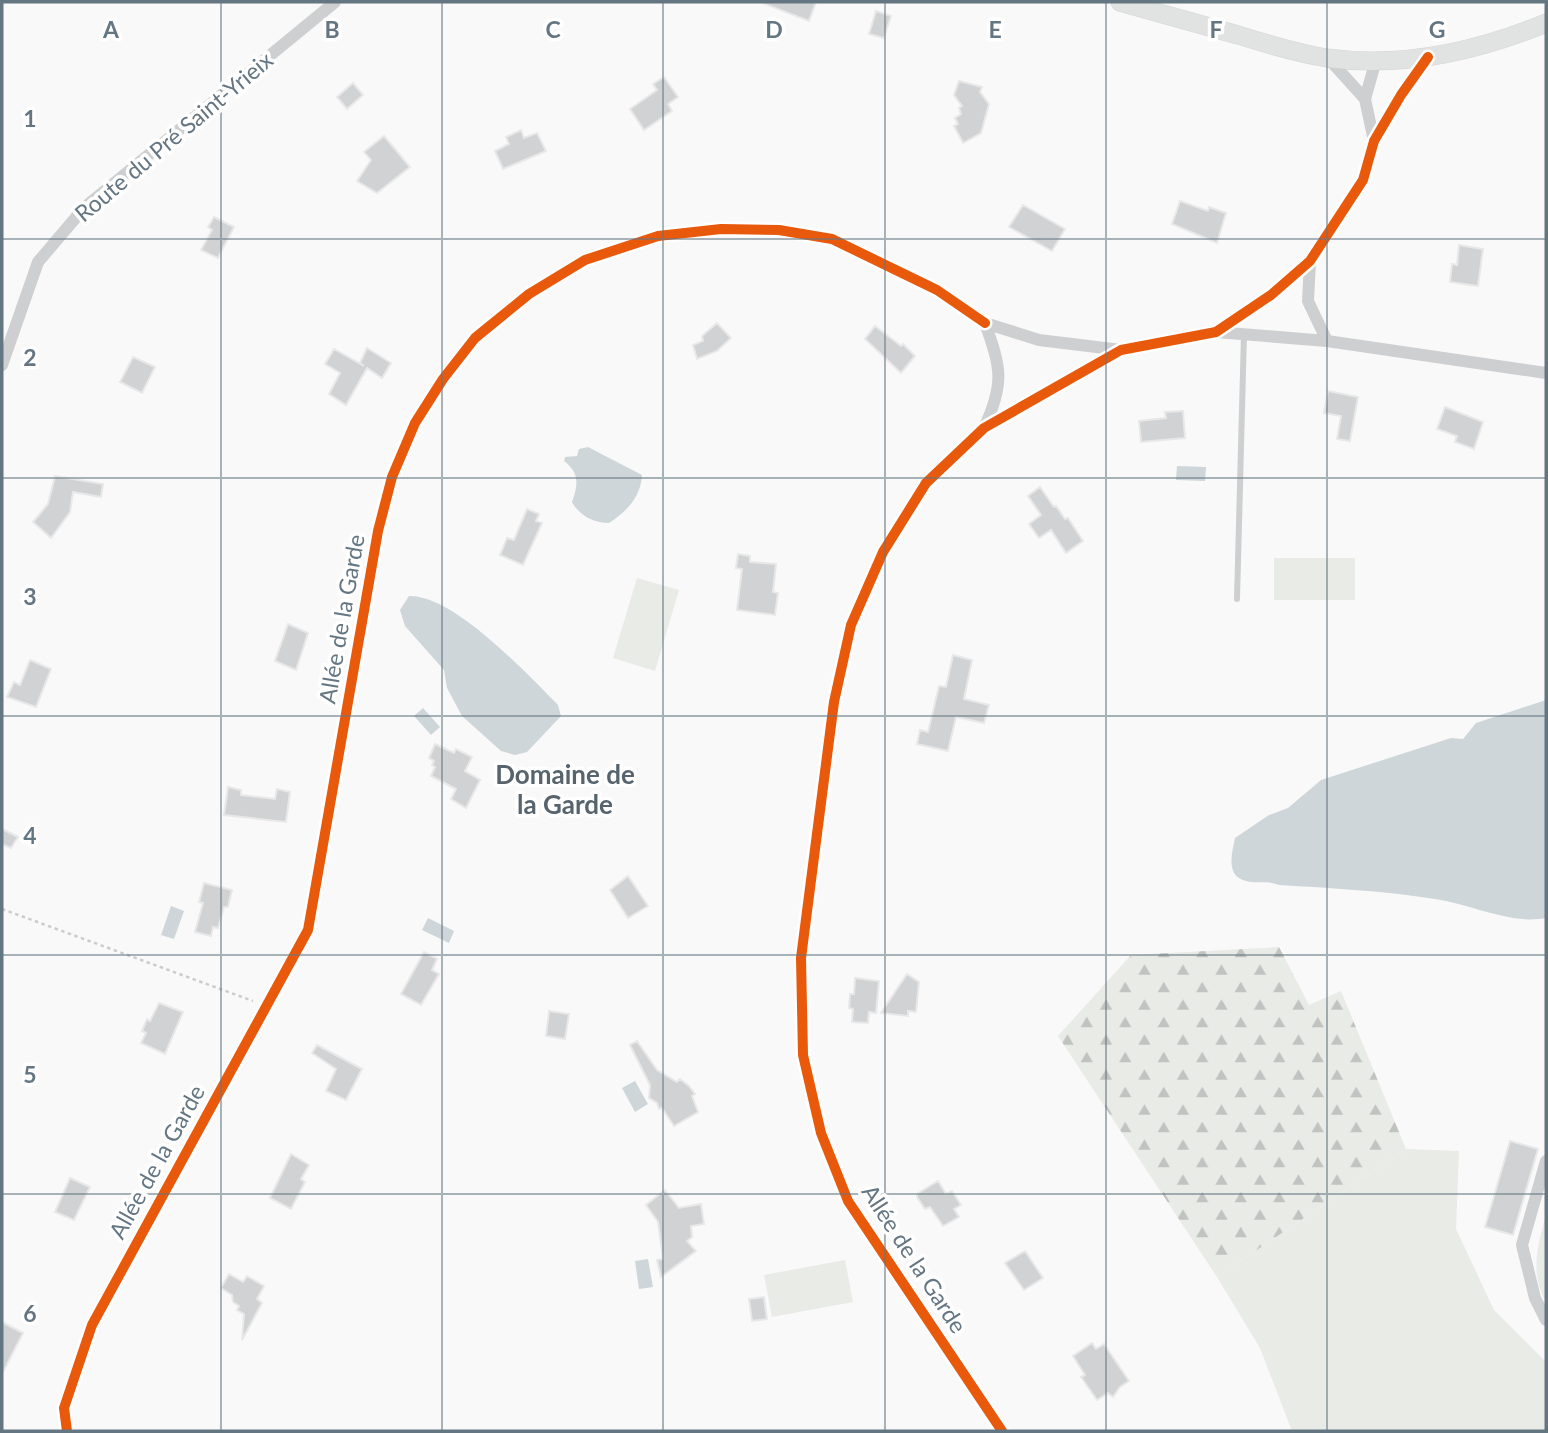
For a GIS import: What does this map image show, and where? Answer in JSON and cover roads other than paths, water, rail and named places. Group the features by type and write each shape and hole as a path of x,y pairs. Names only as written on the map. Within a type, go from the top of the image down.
{"main road":[{"path":"1120,2 1274,46 1327,58 1376,60 1428,57 1479,46 1546,23"}],"street":[{"name":"Route du Pré Saint-Yrieix","path":"2,365 38,262 84,208 335,2"},
{"name":"Allée de la Garde","path":"67,1431 64,1408 92,1325 308,930 378,531 392,477 415,423 443,379 475,338 529,294 585,260 659,236 721,229 779,230 832,239 937,290 985,323 1040,340 1121,350 1216,332 1271,295 1310,261 1363,180 1374,141 1401,95 1428,57"},
{"path":"1327,58 1365,99"},
{"name":"Allée de la Garde","path":"1374,141 1365,99 1376,60"},
{"path":"1310,261 1308,301 1327,341"},
{"name":"Allée de la Garde","path":"984,428 997,400 999,362 985,323"},
{"path":"1216,332 1327,341 1546,373"},
{"name":"Allée de la Garde","path":"1002,1431 994,1425 848,1201 821,1133 803,1055 801,958 834,702 851,625 883,552 926,483 984,428 1121,350"},
{"path":"1546,1161 1522,1245 1535,1298 1546,1320"}],"lane":[{"path":"1237,598 1244,334"}],"district":[{"name":"Domaine de la Garde","path":"565,790"}]}
